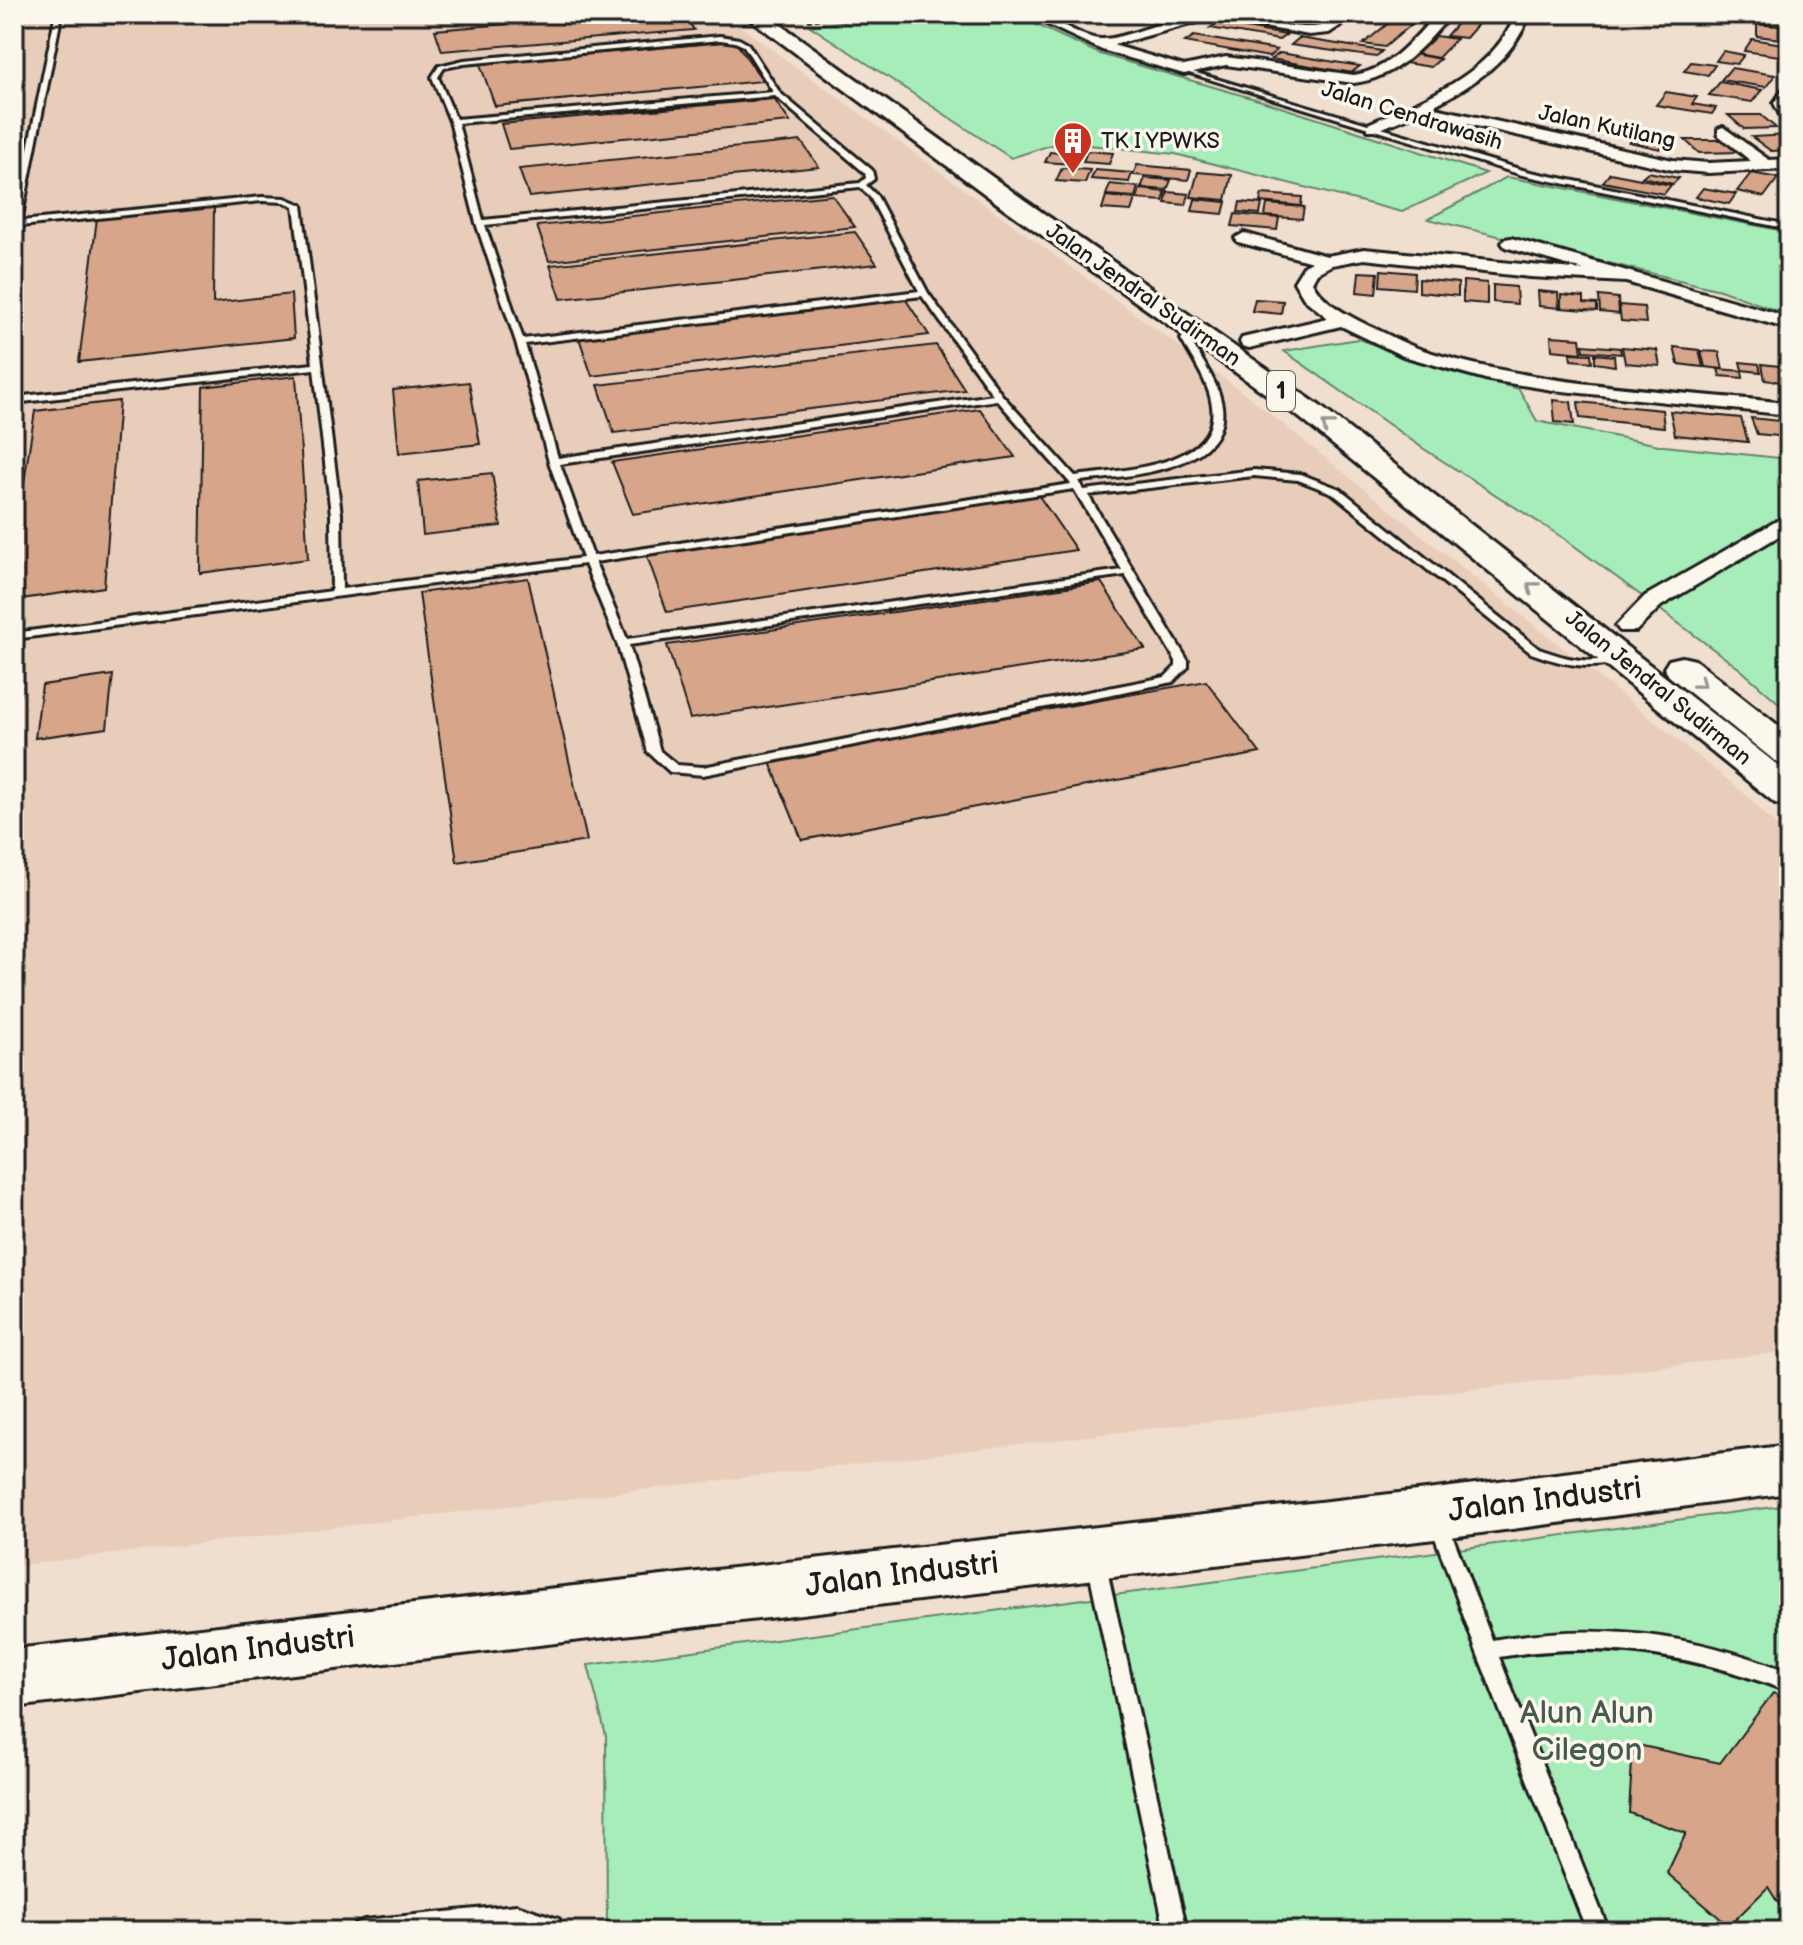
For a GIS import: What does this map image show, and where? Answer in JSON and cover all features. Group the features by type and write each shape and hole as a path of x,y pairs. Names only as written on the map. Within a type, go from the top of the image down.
{"highway":[{"name":"Jalan Jendral Sudirman","path":"753,14 1014,204 1310,412 1789,794"},
{"name":"Jalan Jendral Sudirman","path":"782,19 1010,180 1334,399 1444,484"},
{"name":"Jalan Jendral Sudirman","path":"1603,607 1789,753"}],"street":[{"name":"Jalan Cendrawasih","path":"1032,14 1100,44 1188,71"},
{"path":"1150,14 1164,25"},
{"path":"1100,44 1212,14 1309,31 1329,29 1351,14"},
{"path":"1188,71 1209,62 1226,61 1367,79 1385,71 1444,14"},
{"path":"1373,127 1417,108 1484,69 1507,51 1523,14"},
{"path":"1789,91 1781,103 1789,120"},
{"name":"Jalan Kutilang","path":"1417,108 1673,165 1708,168 1789,164"},
{"path":"1723,132 1767,166"},
{"path":"1244,238 1327,261"},
{"path":"1511,243 1789,323"},
{"path":"1624,277 1530,272 1364,254 1327,261 1310,270 1303,282 1310,295 1343,320 1410,352 1489,374 1553,384 1789,409"},
{"path":"1249,342 1343,320"},
{"path":"1644,639 1653,601 1789,521"},
{"name":"Jalan Industri","path":"14,1678 1435,1514 1789,1469"}],"lane":[{"path":"14,237 58,17 56,14"},
{"path":"480,223 862,185 870,179 869,172 777,94 746,45 737,40 720,38 464,62 437,69 435,77 454,121 480,223 520,342 554,462 623,643 654,752 674,769 703,771 1169,680 1182,667 1182,661 1077,486 999,397 924,293 873,196 862,185"},
{"name":"Jalan Cendrawasih","path":"1188,71 1525,173 1789,227"},
{"path":"454,121 777,94"},
{"path":"17,224 262,199 285,200 298,205 336,514 337,594"},
{"path":"520,342 924,293"},
{"path":"1077,486 1174,463 1202,448 1212,438 1218,407 1185,339 1195,330"},
{"path":"14,400 317,366"},
{"path":"554,462 999,397"},
{"path":"14,636 589,560 1077,486 1254,473 1300,477 1336,491 1535,651 1567,663 1590,667 1622,659"},
{"path":"623,643 1127,572"},
{"path":"1435,1514 1598,1931"},
{"path":"1094,1553 1176,1931"},
{"path":"1486,1650 1533,1640 1595,1638 1751,1665 1789,1682"},
{"path":"364,1931 517,1916 551,1927 553,1931"}],"path":[{"path":"782,19 854,14"}],"shaded area":[{"path":"14,14 723,14 1249,397 1745,794 1789,838 1789,1351 14,1566"}],"green space":[{"path":"900,14 1013,14 1100,54 1262,101 1486,173 1402,212 1175,154 1060,142 1011,158 810,26"},
{"path":"1507,177 1789,232 1789,315 1720,290 1428,219"},
{"path":"1358,339 1447,371 1519,389 1537,421 1664,446 1789,459 1789,712 1740,669 1565,539 1424,449 1284,351"},
{"name":"Alun Alun Cilegon","path":"1789,1505 1789,1931 607,1931 606,1736 588,1665"}],"building":[{"path":"629,14 684,14 694,30 442,51 435,30"},
{"path":"1404,14 1431,14 1421,23 1398,20"},
{"path":"1465,14 1485,16 1466,38 1446,36"},
{"path":"1755,14 1780,14 1783,21 1756,19"},
{"path":"1391,21 1412,24 1385,47 1363,44"},
{"path":"1218,23 1286,35 1279,40 1210,28"},
{"path":"1757,24 1789,27 1789,40 1757,36"},
{"path":"1194,36 1277,50 1269,57 1185,42"},
{"path":"1436,36 1456,39 1438,58 1417,54"},
{"path":"1299,38 1382,51 1376,57 1291,45"},
{"path":"1752,39 1789,45 1789,52 1786,57 1744,51"},
{"path":"735,41 763,81 495,106 480,64"},
{"path":"1723,51 1744,55 1737,64 1716,61"},
{"path":"1280,53 1360,66 1351,73 1271,59"},
{"path":"1408,53 1440,59 1431,67 1399,62"},
{"path":"1691,62 1715,65 1708,75 1684,71"},
{"path":"1731,68 1775,75 1766,87 1721,80"},
{"path":"1720,82 1762,90 1752,102 1709,95"},
{"path":"1666,92 1697,97 1692,104 1716,108 1712,114 1656,105"},
{"path":"774,99 790,122 509,149 501,124"},
{"path":"1728,115 1761,115 1776,128 1744,129"},
{"path":"1642,131 1672,138 1660,149 1629,142"},
{"path":"1789,135 1789,150 1771,151 1752,137"},
{"path":"1685,140 1725,140 1739,152 1699,153"},
{"path":"801,141 819,167 529,197 519,169"},
{"path":"1087,151 1113,153 1109,164 1083,162"},
{"path":"1050,152 1077,155 1072,164 1045,162"},
{"path":"1137,165 1191,170 1188,180 1133,175"},
{"name":"TK I YPWKS","path":"1062,168 1090,170 1085,183 1056,181"},
{"name":"TK I YPWKS","path":"1095,170 1132,173 1129,182 1091,179"},
{"path":"1198,172 1232,175 1226,200 1191,197"},
{"path":"1648,172 1679,178 1673,184 1642,177"},
{"path":"1610,173 1671,185 1664,194 1603,182"},
{"path":"1751,173 1778,178 1764,197 1737,191"},
{"path":"1145,178 1171,180 1167,190 1141,188"},
{"path":"1110,184 1138,187 1135,197 1106,195"},
{"path":"1703,188 1736,194 1729,204 1696,197"},
{"path":"1140,189 1166,192 1163,201 1137,199"},
{"path":"1168,192 1189,194 1186,205 1165,203"},
{"path":"1262,194 1302,197 1301,206 1260,202"},
{"path":"832,195 855,227 549,261 537,226"},
{"path":"1106,196 1135,199 1131,211 1102,209"},
{"path":"1195,199 1226,202 1223,214 1192,211"},
{"path":"1240,202 1262,204 1260,214 1238,212"},
{"path":"1267,204 1304,207 1302,219 1265,216"},
{"path":"214,207 213,303 291,294 294,338 79,362 97,218"},
{"path":"1235,214 1279,218 1277,230 1232,226"},
{"path":"855,232 877,264 561,299 550,265"},
{"path":"1381,270 1415,273 1414,289 1380,286"},
{"path":"1359,272 1378,273 1376,294 1357,292"},
{"path":"1419,279 1458,283 1458,296 1419,292"},
{"path":"1463,281 1487,283 1487,304 1463,302"},
{"path":"1493,285 1516,287 1517,304 1493,302"},
{"path":"1538,291 1558,293 1559,308 1539,306"},
{"path":"1561,295 1584,297 1584,303 1597,304 1597,311 1561,308"},
{"path":"1599,296 1618,298 1619,314 1600,312"},
{"path":"904,297 929,335 592,376 578,335"},
{"path":"1255,299 1283,301 1281,314 1252,311"},
{"path":"1619,305 1644,307 1646,323 1621,321"},
{"path":"1551,336 1580,338 1582,353 1552,350"},
{"path":"936,345 965,390 614,433 598,385"},
{"path":"1583,345 1620,348 1621,354 1584,351"},
{"path":"1622,347 1657,350 1660,366 1625,363"},
{"path":"1674,347 1699,350 1703,367 1678,364"},
{"path":"1701,351 1719,352 1723,369 1705,367"},
{"path":"1570,353 1591,354 1592,362 1571,360"},
{"path":"1595,354 1614,356 1615,366 1595,363"},
{"path":"1740,362 1759,364 1761,372 1742,370"},
{"path":"1762,364 1787,367 1789,383 1765,380"},
{"path":"1718,369 1742,371 1743,378 1720,376"},
{"path":"296,376 308,559 200,573 203,387"},
{"path":"469,382 480,444 399,453 393,390"},
{"path":"1553,400 1571,402 1574,424 1555,422"},
{"path":"119,401 104,587 14,600 14,547 35,411"},
{"path":"1578,402 1662,410 1664,427 1580,418"},
{"path":"980,409 1015,457 633,514 612,462"},
{"path":"1670,411 1741,418 1748,442 1675,435"},
{"path":"1751,418 1789,422 1789,437 1757,434"},
{"path":"492,473 501,526 423,535 418,481"},
{"path":"1039,496 1076,550 667,612 646,553"},
{"path":"528,578 587,841 457,862 419,593"},
{"path":"1101,582 1145,649 690,719 667,645"},
{"path":"113,675 107,728 35,738 42,685"},
{"path":"1206,681 1260,753 802,840 769,760"},
{"path":"14,687 21,687 14,727"},
{"path":"1773,1693 1789,1702 1789,1920 1768,1887 1729,1926 1667,1873 1686,1833 1629,1813 1633,1744 1720,1763"}],"place":[{"name":"TK I YPWKS","path":"1073,175"}]}
